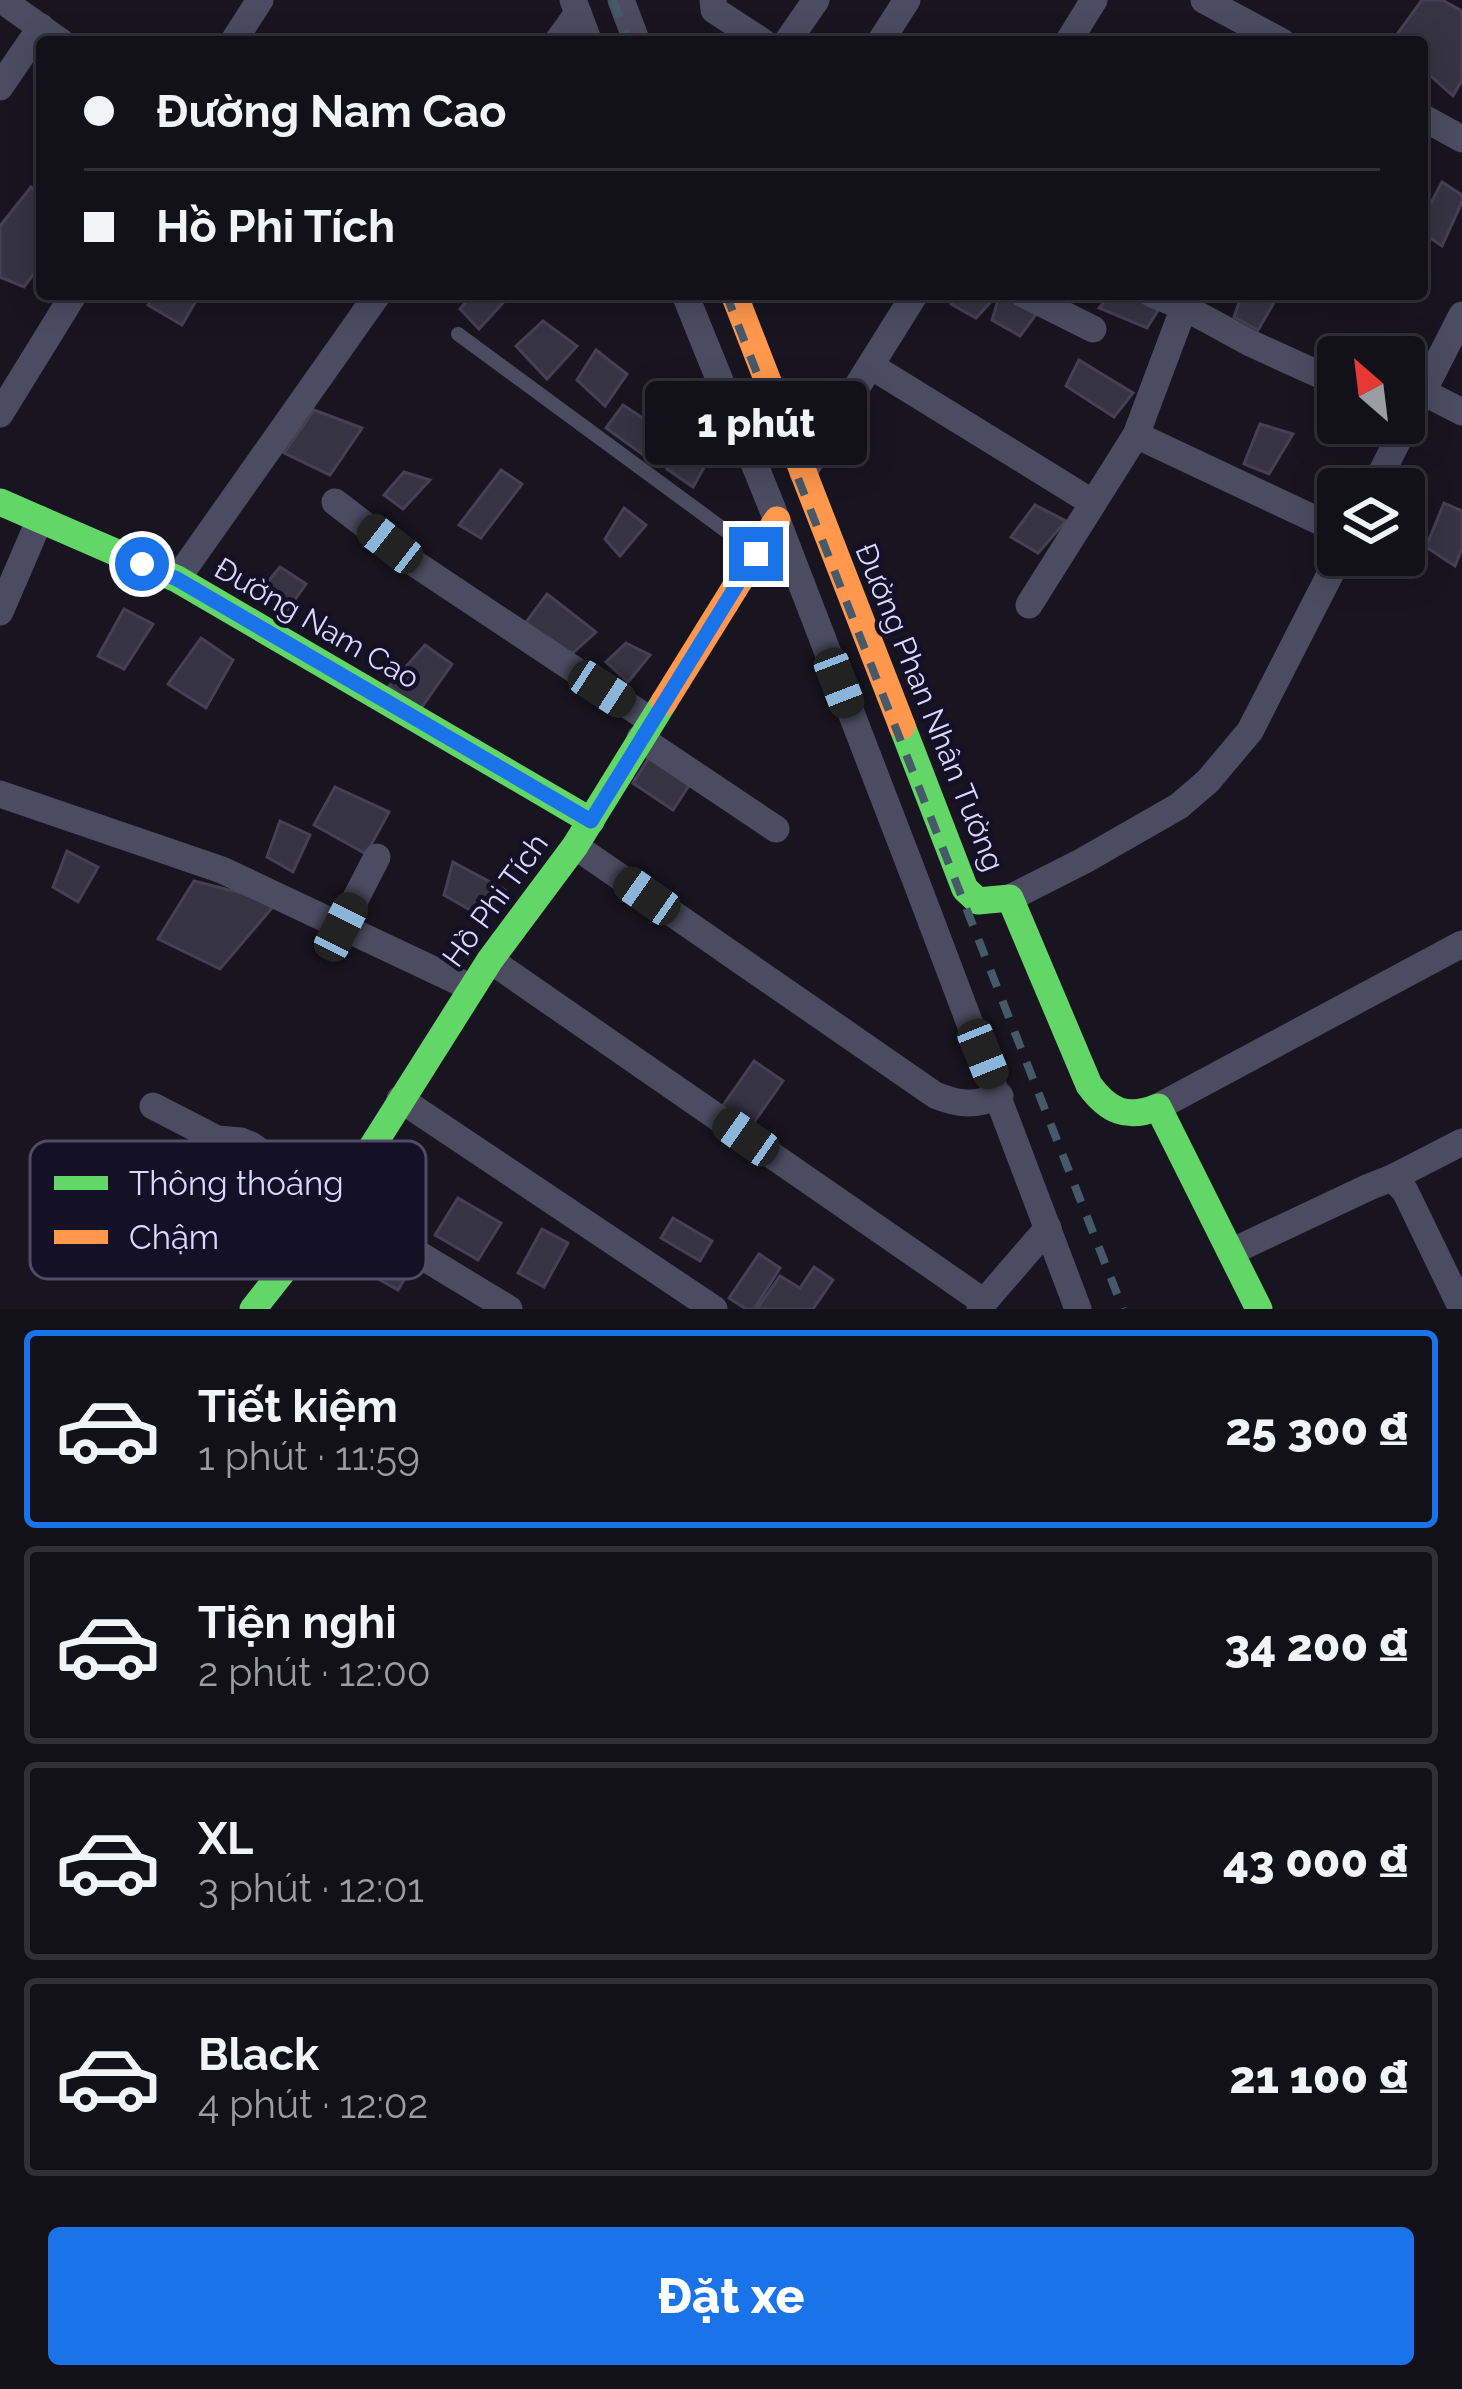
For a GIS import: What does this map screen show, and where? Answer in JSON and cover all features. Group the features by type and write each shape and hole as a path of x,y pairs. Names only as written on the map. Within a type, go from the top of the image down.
{"street":[{"path":"237,36 260,0"},
{"path":"621,0 635,36"},
{"path":"713,0 714,10 753,36"},
{"path":"792,36 816,0"},
{"path":"884,36 907,0"},
{"path":"1072,36 1094,0"},
{"path":"1204,0 1271,36"},
{"path":"560,36 576,7"},
{"path":"576,7 587,36"},
{"path":"0,87 32,17"},
{"path":"1428,120 1462,139"},
{"path":"0,414 70,300"},
{"path":"177,579 374,300"},
{"path":"687,300 1000,1096 1078,1309"},
{"name":"Đường Phan Nhân Tường","path":"736,300 965,889 979,901 1010,898 1089,1085 1101,1102 1128,1115 1158,1107"},
{"path":"802,473 911,300"},
{"path":"1035,300 1093,329"},
{"path":"1029,605 1136,435 1186,301 1250,344 1317,373"},
{"path":"1425,382 1462,315"},
{"path":"871,366 1094,503"},
{"path":"1425,408 1462,412"},
{"path":"1136,435 1317,520"},
{"name":"Đường Nam Cao","path":"0,502 177,579 591,821"},
{"path":"335,502 776,830"},
{"path":"0,612 40,519"},
{"name":"Hồ Phi Tích","path":"374,1141 490,960 575,846 777,520"},
{"path":"1010,898 1179,806 1208,781 1250,731 1329,576"},
{"path":"0,794 222,870 472,988"},
{"path":"575,846 934,1095 963,1104 1000,1096"},
{"path":"341,927 377,857"},
{"path":"1259,1309 1158,1107 1462,944"},
{"path":"490,960 982,1305 1048,1228"},
{"path":"400,1099 714,1309"},
{"path":"154,1106 218,1139 241,1141"},
{"path":"1231,1252 1462,1142"},
{"path":"1392,1178 1405,1191 1462,1309"},
{"path":"426,1259 509,1309"},
{"name":"Hồ Phi Tích","path":"254,1309 277,1279"}],"lane":[{"path":"458,334 756,554"}],"building":[{"path":"1422,0 1442,0 1462,11 1462,80 1453,96 1428,73 1428,36 1396,36"},
{"path":"1442,182 1462,195 1442,246 1428,236 1428,209"},
{"path":"31,187 36,192 36,271 24,287 0,277 0,226"},
{"path":"152,300 197,300 182,325 148,305"},
{"path":"468,300 506,300 479,329 460,309"},
{"path":"954,300 992,300 976,318 951,304"},
{"path":"998,300 1021,300 1040,309 1020,336 992,320"},
{"path":"1106,300 1162,304 1147,328 1099,308"},
{"path":"1240,300 1275,300 1258,330 1234,317"},
{"path":"543,321 577,346 547,379 516,346"},
{"path":"596,350 627,374 605,406 577,380"},
{"path":"1079,360 1133,393 1114,417 1066,386"},
{"path":"706,400 729,423 693,487 667,469"},
{"path":"623,405 661,430 642,454 606,428"},
{"path":"314,410 362,428 330,475 284,453"},
{"path":"1260,424 1293,434 1269,474 1244,464"},
{"path":"501,470 522,484 481,538 459,525"},
{"path":"404,472 430,480 403,509 384,495"},
{"path":"1444,503 1462,511 1462,548 1455,566 1426,547"},
{"path":"1035,505 1066,521 1038,553 1011,537"},
{"path":"624,508 646,525 620,556 605,539"},
{"path":"280,567 306,584 286,612 262,589"},
{"path":"547,594 596,632 567,658 524,625"},
{"path":"124,609 153,624 124,669 98,656"},
{"path":"201,638 233,660 206,708 168,684"},
{"path":"626,643 650,655 628,682 606,662"},
{"path":"425,645 452,664 419,711 389,686"},
{"path":"650,756 692,781 673,810 633,783"},
{"path":"335,787 389,812 366,854 314,825"},
{"path":"280,821 310,835 293,872 267,857"},
{"path":"67,851 98,867 78,902 53,887"},
{"path":"453,862 505,890 484,918 444,895"},
{"path":"194,881 277,902 220,969 158,939"},
{"path":"754,1061 783,1081 748,1131 719,1111"},
{"path":"458,1198 501,1223 478,1260 435,1235"},
{"path":"673,1218 712,1241 700,1261 661,1238"},
{"path":"542,1229 568,1243 544,1287 518,1273"},
{"path":"759,1254 780,1268 754,1309 746,1309 729,1298"},
{"path":"814,1267 833,1280 813,1309 757,1309 780,1276 800,1288"},
{"path":"378,1279 405,1279 398,1290"}],"railway":[{"path":"613,0 627,36"},
{"path":"728,300 1123,1309"}],"traffic: fast":[{"path":"0,502 177,579 591,821"},
{"path":"376,1141 490,960 575,846 664,702"},
{"path":"902,726 965,889 978,901 1010,898 1096,1094 1128,1113 1158,1107 1259,1309"},
{"path":"253,1309 277,1279"}],"traffic: slow":[{"path":"736,300 902,726"},
{"path":"664,702 777,520"}],"route":[{"path":"142,564 177,579 591,821 756,554"}]}
